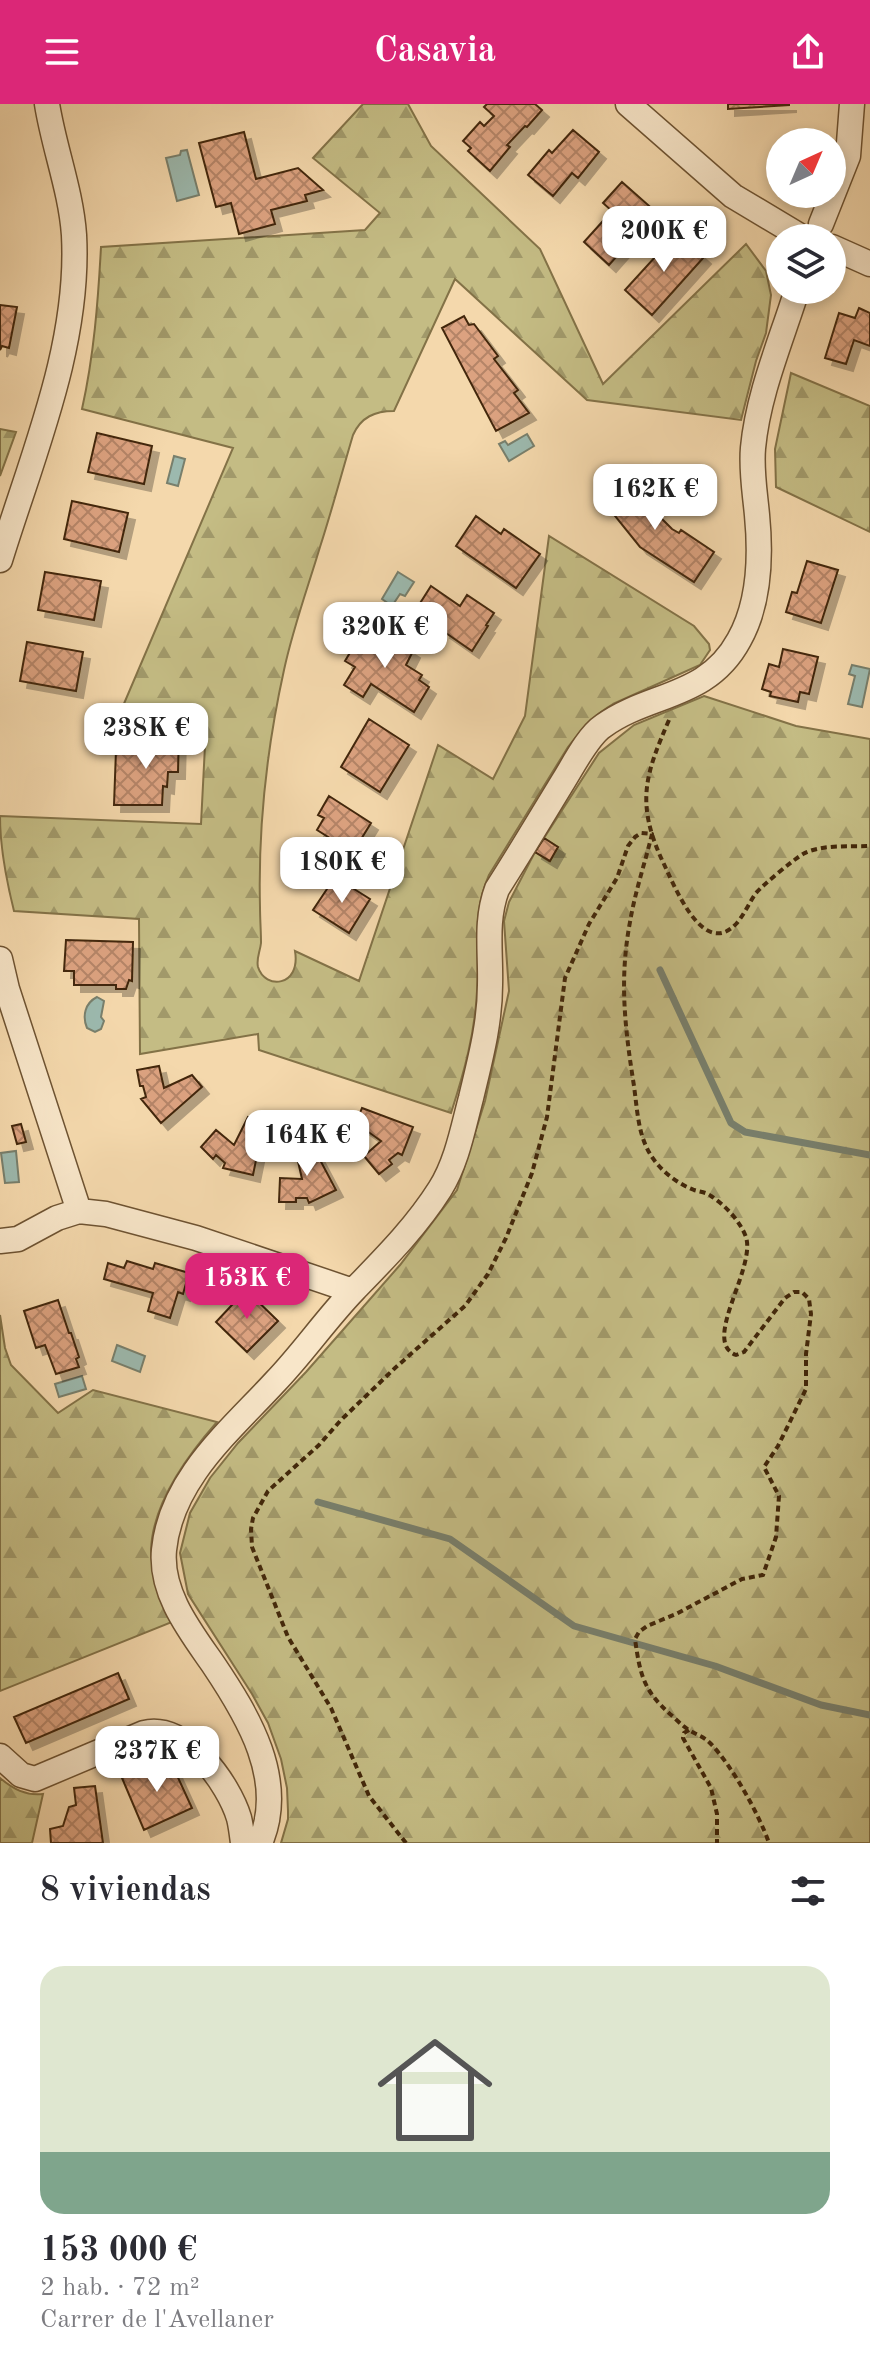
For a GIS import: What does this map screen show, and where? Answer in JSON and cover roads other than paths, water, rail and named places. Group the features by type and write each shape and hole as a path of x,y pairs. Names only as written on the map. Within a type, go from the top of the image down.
{"street":[{"path":"0,560 55,386 73,299 74,233 47,104"},
{"path":"628,104 733,196 791,224"},
{"path":"817,224 848,156 852,104"},
{"path":"846,253 870,264"},
{"path":"260,1843 268,1816 270,1793 267,1769 250,1725 195,1640 175,1602 165,1572 167,1532 183,1489 201,1463 385,1259 427,1209 442,1185 457,1153 488,1018 489,918 497,889 579,755 600,727 640,707 690,688 709,675 738,643 754,604 758,550 752,479 753,448 760,407 793,304"},
{"path":"0,959 79,1211"},
{"path":"0,1241 18,1239 57,1218 79,1211 106,1214 184,1234 353,1291"},
{"path":"0,1756 21,1775 35,1779 144,1733 153,1731 170,1735 193,1749 215,1773 239,1818 243,1843"}],"waterway":[{"path":"660,970 731,1123 745,1132 870,1155"},
{"path":"318,1502 450,1539 574,1626 715,1666 821,1705 870,1715"}]}
